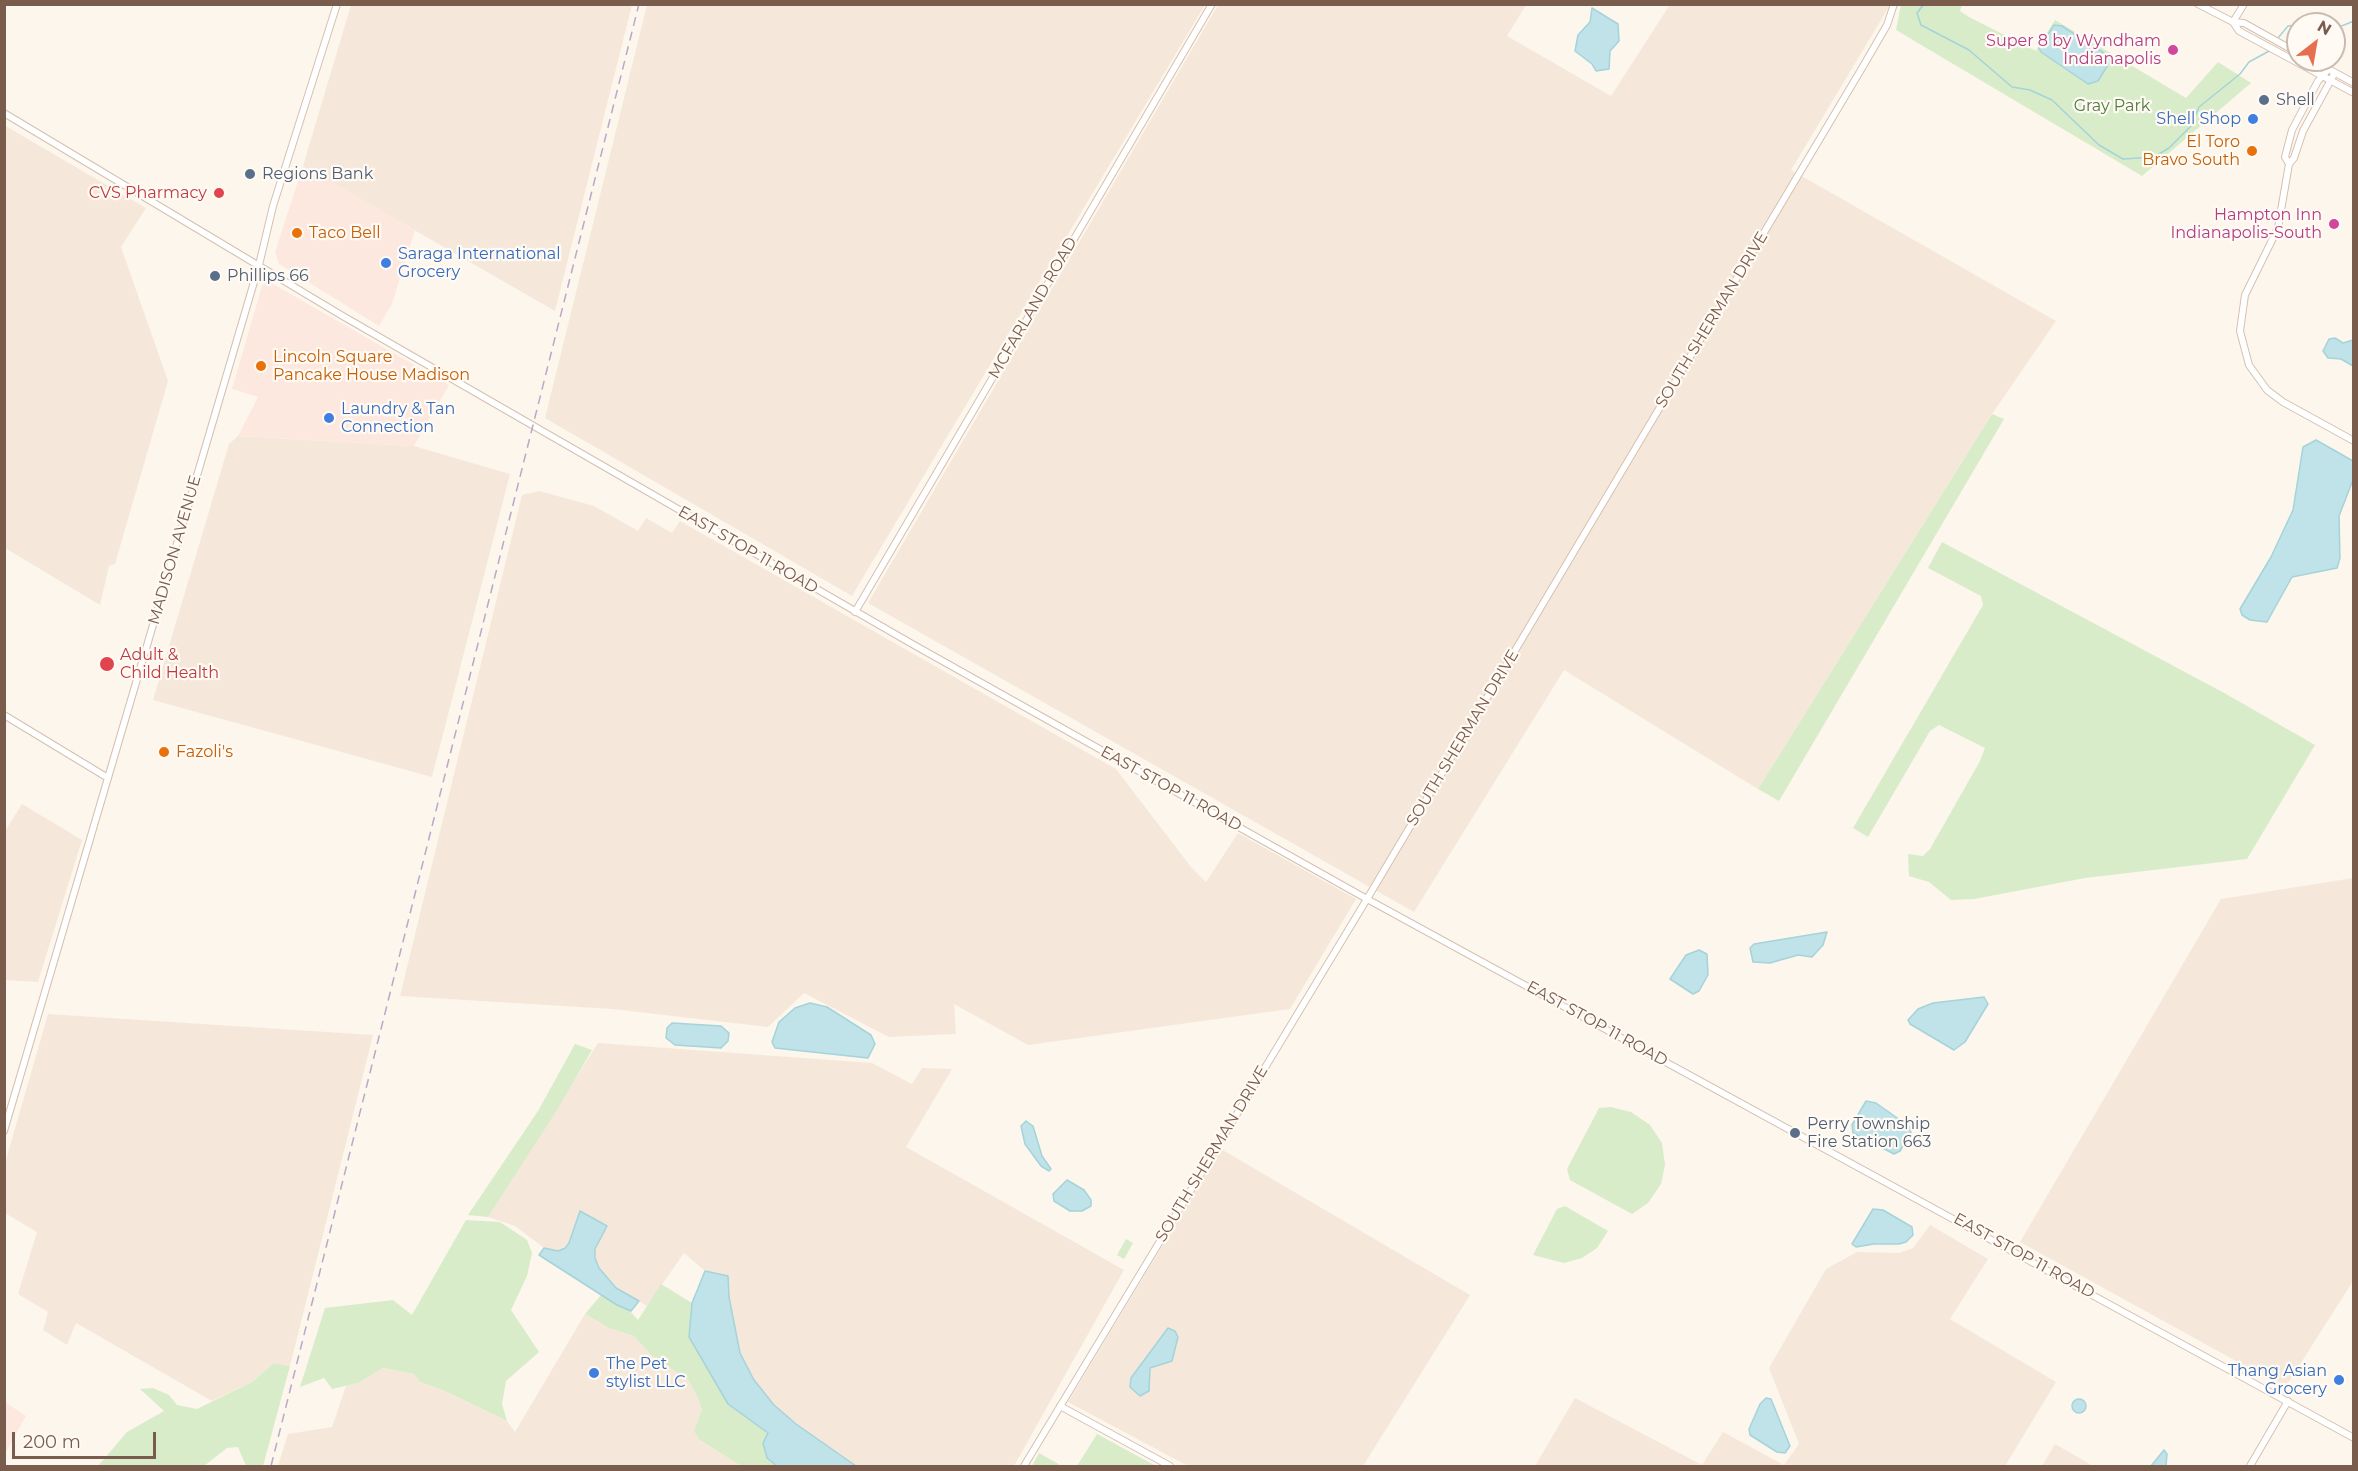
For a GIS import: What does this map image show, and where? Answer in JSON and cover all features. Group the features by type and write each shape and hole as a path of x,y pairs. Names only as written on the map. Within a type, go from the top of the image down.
{"main road":[{"name":"MADISON AVENUE","path":"4,1131 259,265 273,206 337,4"},
{"name":"MCFARLAND ROAD","path":"855,612 1212,4"},
{"name":"SOUTH SHERMAN DRIVE","path":"1023,1467 1367,899 1865,63 1887,25 1894,4"},
{"path":"2198,4 2233,22 2244,23 2286,46"},
{"path":"2233,22 2244,4"},
{"path":"2233,22 2239,31 2332,78 2354,93"},
{"path":"2335,72 2354,82"},
{"path":"2289,164 2284,157 2292,130 2324,74"},
{"path":"2332,78 2303,131 2294,158 2289,164 2277,232 2242,304 2241,344 2252,371 2272,395 2354,441"},
{"name":"EAST STOP 11 ROAD","path":"4,112 259,265 855,612 1367,899 2354,1438"},
{"path":"4,715 108,778"},
{"path":"2250,1467 2288,1401"},
{"path":"1060,1406 1170,1467"}],"shaded area":[{"path":"351,5 632,5 555,311 303,166"},
{"path":"647,5 1205,5 852,596 545,418"},
{"path":"1218,5 1526,5 1507,36 1611,96 1669,6 1667,5 1890,5 1791,170 2056,321 1992,414 1758,789 1564,670 1414,912 868,603"},
{"path":"4,125 146,208 121,247 168,381 115,564 109,566 100,605 5,548"},
{"path":"303,166 415,230 392,304 379,326 279,264 275,252"},
{"path":"268,281 449,385 414,446 238,436 258,397 232,389 262,286"},
{"path":"238,436 414,446 510,474 432,777 153,700 229,444"},
{"path":"539,491 594,506 638,531 646,518 672,533 680,521 1116,769 1191,867 1206,882 1238,833 1356,899 1290,1009 1028,1045 954,1004 956,1034 889,1037 804,993 768,1027 612,1009 400,996 522,495"},
{"path":"22,804 82,840 38,982 5,980 5,831"},
{"path":"2353,878 2353,1281 2285,1388 2020,1242 2221,899"},
{"path":"48,1014 373,1035 290,1366 274,1363 252,1382 212,1401 76,1323 67,1345 43,1330 48,1312 18,1294 37,1232 5,1213 5,1163"},
{"path":"598,1043 872,1063 912,1084 922,1068 952,1069 906,1147 1124,1270 1014,1466 856,1466 796,1424 774,1405 754,1380 740,1353 729,1297 728,1276 705,1271 684,1253 647,1306 616,1288 599,1268 595,1258 595,1249 607,1226 580,1211 569,1243 558,1251 544,1248 515,1226 488,1217"},
{"path":"1221,1149 1470,1295 1363,1466 1188,1466 1068,1402"},
{"path":"1930,1225 1988,1259 1950,1319 2056,1382 2005,1466 1535,1466 1575,1398 1702,1465 1723,1432 1784,1465 1799,1444 1769,1368 1826,1269 1857,1252 1899,1253 1913,1248"},
{"path":"585,1314 609,1328 634,1336 651,1355 688,1380 702,1410 700,1440 741,1466 278,1466 288,1434 332,1427 346,1386 358,1383 383,1368 414,1374 420,1382 445,1391 507,1421 515,1432"},
{"path":"5,1402 26,1416 5,1454"},
{"path":"2055,1444 2093,1466 2042,1466"}],"green space":[{"name":"Gray Park","path":"1901,5 1962,5 1960,11 1969,17 2036,51 2055,20 2186,98 2218,62 2251,83 2142,176 1896,30"},
{"path":"1992,414 2004,419 1779,801 1758,789"},
{"path":"1942,542 2226,694 2315,745 2247,859 2085,878 1974,899 1951,900 1929,882 1909,876 1908,854 1923,856 1930,849 1980,761 1985,748 1939,725 1930,731 1868,837 1853,828 1983,605 1981,596 1928,568"},
{"path":"575,1044 592,1050 557,1110 488,1217 468,1215 538,1111"},
{"path":"1611,1107 1631,1112 1650,1125 1662,1143 1665,1165 1661,1184 1648,1203 1632,1214 1570,1180 1567,1169 1599,1108"},
{"path":"1565,1206 1608,1231 1597,1248 1582,1258 1564,1263 1533,1255 1557,1209"},
{"path":"466,1220 500,1222 527,1240 532,1253 527,1276 511,1310 539,1352 506,1381 502,1404 507,1421 445,1391 420,1382 414,1374 383,1368 358,1383 332,1389 324,1378 300,1387 325,1308 393,1300 412,1315"},
{"path":"1126,1239 1133,1243 1124,1259 1117,1255"},
{"path":"661,1284 692,1303 689,1337 728,1404 768,1433 767,1458 777,1466 741,1466 700,1440 694,1431 702,1410 688,1380 651,1355 634,1336 609,1328 585,1314 601,1295 629,1310 638,1320"},
{"path":"274,1363 290,1366 263,1466 246,1466 238,1447 227,1448 204,1466 98,1466 127,1432 164,1411 140,1389 153,1388 169,1395 177,1405 197,1409 252,1382"},
{"path":"1097,1434 1156,1466 1077,1466"},
{"path":"1039,1453 1062,1466 1032,1466"}],"water":[{"path":"1592,8 1618,24 1619,41 1610,51 1609,69 1596,71 1592,64 1575,51 1578,35 1590,22"},
{"path":"2054,25 2062,26 2110,57 2111,60 2098,81 2088,84 2041,52 2039,48"},
{"path":"2335,338 2343,343 2353,340 2353,366 2341,359 2328,358 2323,351 2329,339"},
{"path":"2316,440 2353,461 2353,480 2339,516 2340,558 2337,568 2292,577 2267,622 2250,620 2242,615 2240,609 2271,557 2293,510 2303,447"},
{"path":"1827,932 1823,945 1812,957 1798,955 1770,963 1753,962 1750,948 1754,944"},
{"path":"1699,950 1707,954 1708,975 1699,991 1693,994 1670,979 1686,955"},
{"path":"1984,997 1988,1004 1965,1042 1954,1050 1910,1024 1908,1020 1918,1009 1933,1003"},
{"path":"810,1003 827,1007 871,1035 875,1044 868,1058 775,1048 772,1042 779,1022 795,1008"},
{"path":"672,1023 721,1026 729,1033 728,1041 721,1048 675,1045 666,1038 667,1028"},
{"path":"1866,1101 1876,1103 1910,1127 1911,1132 1900,1151 1894,1154 1853,1133 1852,1125"},
{"path":"1026,1121 1033,1126 1042,1156 1051,1169 1049,1171 1041,1166 1025,1144 1021,1126"},
{"path":"1067,1180 1084,1190 1091,1200 1091,1206 1082,1211 1070,1211 1054,1201 1053,1194"},
{"path":"1873,1209 1883,1210 1912,1227 1913,1235 1906,1242 1899,1244 1856,1247 1852,1244"},
{"path":"580,1211 607,1226 595,1249 595,1258 599,1268 616,1288 639,1301 631,1311 617,1305 539,1255 544,1248 558,1251 565,1248 569,1243"},
{"path":"705,1271 728,1276 729,1297 740,1353 754,1380 774,1405 796,1424 856,1466 777,1466 767,1458 763,1443 768,1433 728,1404 689,1337 692,1303"},
{"path":"1168,1328 1175,1331 1178,1337 1172,1361 1150,1368 1149,1391 1140,1396 1130,1387 1131,1378"},
{"path":"1766,1398 1771,1399 1790,1446 1785,1453 1777,1452 1750,1435 1749,1429 1760,1404"},
{"path":"2079,1399 2084,1401 2086,1406 2084,1411 2079,1413 2074,1411 2072,1406 2074,1401"},
{"path":"2164,1450 2167,1454 2166,1466 2151,1466"}],"waterway":[{"path":"1924,4 1917,13 1921,25 1969,50 2012,87 2030,90 2052,100 2099,145 2123,159 2154,157 2169,148 2191,126 2199,107 2240,74 2249,62 2271,50"},
{"path":"2346,24 2354,21"},
{"path":"2278,38 2286,28"}],"railway":[{"path":"271,1466 639,4"}],"place":[{"name":"Super 8 by Wyndham Indianapolis","path":"2173,50"},
{"name":"Shell","path":"2264,100"},
{"name":"Shell Shop","path":"2253,119"},
{"name":"El Toro Bravo South","path":"2252,151"},
{"name":"Regions Bank","path":"250,174"},
{"name":"CVS Pharmacy","path":"219,193"},
{"name":"Hampton Inn Indianapolis-South","path":"2334,224"},
{"name":"Taco Bell","path":"297,233"},
{"name":"Saraga International Grocery","path":"386,263"},
{"name":"Phillips 66","path":"215,276"},
{"name":"Lincoln Square Pancake House Madison","path":"261,366"},
{"name":"Laundry & Tan Connection","path":"329,418"},
{"name":"Adult & Child Health","path":"107,664"},
{"name":"Fazoli's","path":"164,752"},
{"name":"Perry Township Fire Station 663","path":"1795,1133"},
{"name":"The Pet stylist LLC","path":"594,1373"},
{"name":"Thang Asian Grocery","path":"2339,1380"}]}
